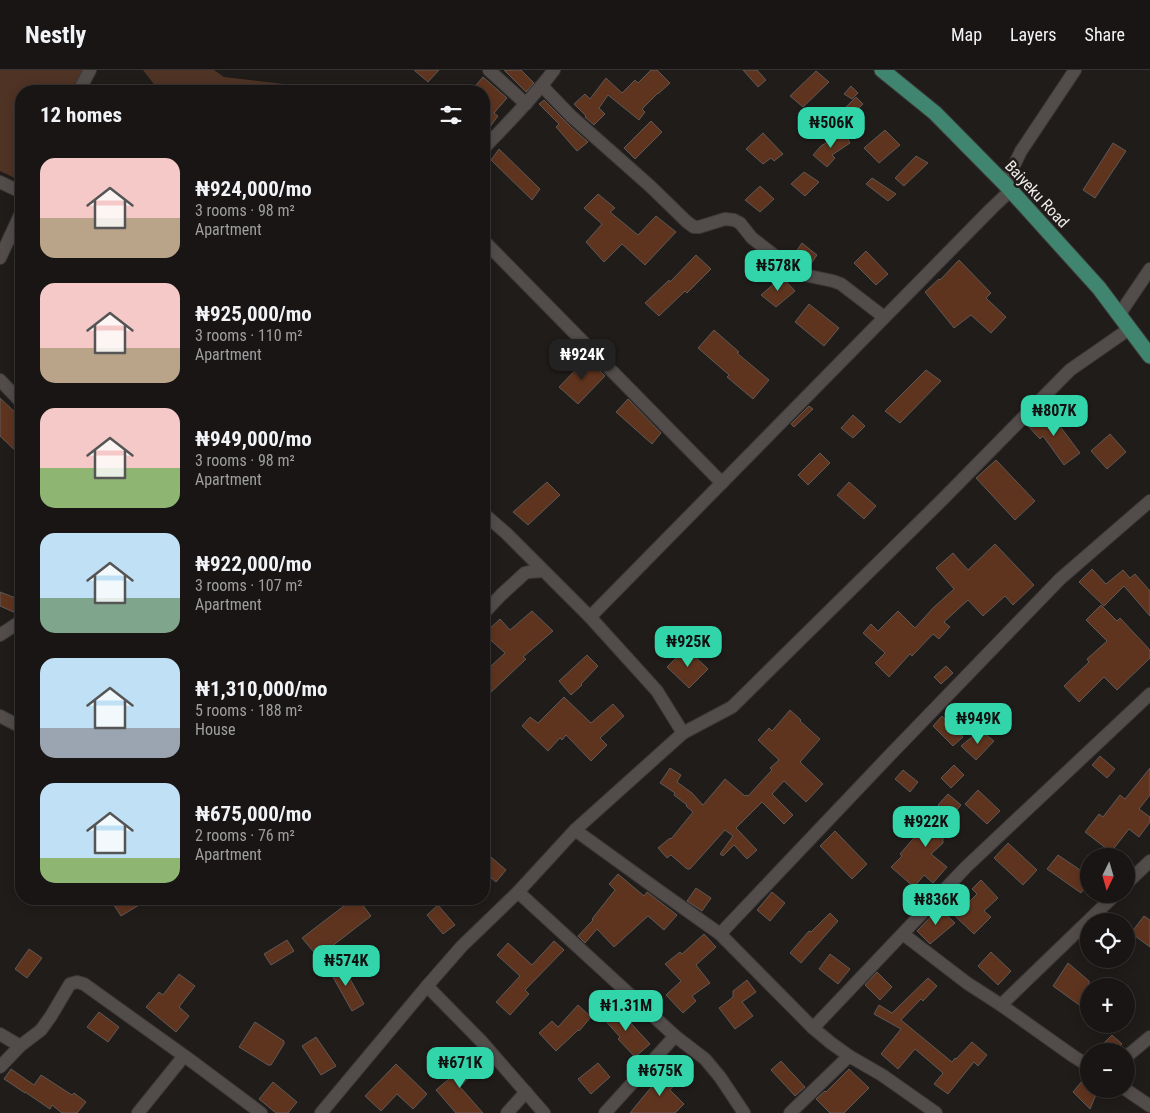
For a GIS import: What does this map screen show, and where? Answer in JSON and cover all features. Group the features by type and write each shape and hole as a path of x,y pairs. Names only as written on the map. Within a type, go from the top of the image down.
{"main road":[{"name":"Baiyeku Road","path":"882,70 935,113 1008,187 1099,288 1150,356"}],"street":[{"path":"82,85 90,70"},
{"path":"489,70 526,104"},
{"path":"490,142 526,104 554,70"},
{"path":"590,618 990,209 1008,187 1021,151 1075,70"},
{"path":"542,86 571,116 694,227 726,219 734,220 740,223 752,238 792,269 809,276 841,284 884,317"},
{"path":"0,182 15,189"},
{"path":"0,258 15,230"},
{"path":"490,248 722,483"},
{"path":"1119,315 1150,268"},
{"path":"321,1113 462,946 518,892 575,830 683,733 732,707 942,500 1070,370 1130,329"},
{"path":"0,380 15,396"},
{"path":"720,934 1060,579 1150,501"},
{"path":"490,519 590,618 657,691 683,733"},
{"path":"490,606 525,573 543,571"},
{"path":"0,635 15,625"},
{"path":"814,1028 966,867 1150,694"},
{"path":"0,716 15,724"},
{"path":"575,830 720,934 814,1028 849,1056 882,1075 936,1113"},
{"path":"1135,875 1150,861"},
{"path":"518,892 675,1036 705,1058 744,1113"},
{"path":"1001,1005 1107,903"},
{"path":"903,934 967,983 1080,1060"},
{"path":"0,1067 20,1046 41,1030 70,984 77,982 84,984 260,1113"},
{"path":"427,986 482,1042 544,1113"},
{"path":"0,1034 20,1046"},
{"path":"605,1113 675,1036"},
{"path":"1135,1050 1150,1037"},
{"path":"138,1113 184,1056"},
{"path":"790,1113 849,1056"},
{"path":"507,1113 526,1092"},
{"path":"1135,1096 1150,1106"}],"shaded area":[{"path":"0,70 85,70 79,85 15,85 15,178 0,171"},
{"path":"143,70 214,70 224,77 291,85 154,85"}],"building":[{"path":"414,70 439,70 428,82"},
{"path":"504,70 521,70 534,83 526,92"},
{"path":"651,70 657,70 670,83 642,109 645,112 639,120 608,95 599,108 605,114 594,125 574,104 585,94 590,99 606,78 622,93 635,80 638,83"},
{"path":"743,70 757,70 766,80 758,87"},
{"path":"816,71 829,82 803,107 790,96"},
{"path":"483,77 507,98 494,113 498,116 490,127 490,85 476,85"},
{"path":"851,86 858,93 852,99 844,94"},
{"path":"856,97 863,104 854,113 846,107"},
{"path":"544,100 588,142 577,151 556,127 559,124 539,104"},
{"path":"651,121 662,132 635,159 624,148"},
{"path":"885,130 900,145 879,163 864,148"},
{"path":"844,132 850,143 832,155 835,158 827,167 813,155 821,146"},
{"path":"763,133 783,154 774,161 771,158 763,164 746,149"},
{"path":"1113,143 1126,151 1095,198 1083,190"},
{"path":"499,149 540,189 532,200 491,160"},
{"path":"916,156 928,163 904,186 895,178"},
{"path":"804,172 819,182 805,196 791,184"},
{"path":"872,178 896,194 888,201 866,184"},
{"path":"760,186 774,199 760,212 745,200"},
{"path":"598,194 615,208 610,212 638,235 656,216 676,232 645,265 622,244 604,262 586,242 602,224 584,208"},
{"path":"802,243 817,255 810,265 795,253"},
{"path":"866,251 888,274 876,285 854,263"},
{"path":"696,255 711,269 687,293 685,291 659,316 645,303 669,280 670,282"},
{"path":"959,260 991,293 986,298 1006,317 991,333 971,315 954,328 925,292 940,280"},
{"path":"782,277 795,291 776,307 761,295"},
{"path":"809,304 839,328 824,346 795,322"},
{"path":"714,330 739,352 737,353 769,380 753,399 727,377 729,375 698,348"},
{"path":"587,358 605,376 578,404 559,387"},
{"path":"926,370 941,381 900,423 885,411"},
{"path":"0,398 15,412 15,450 0,436"},
{"path":"628,399 661,433 652,444 616,412"},
{"path":"809,406 813,409 794,427 791,424"},
{"path":"1045,410 1080,453 1064,465 1043,436 1040,439 1028,426"},
{"path":"853,415 865,426 853,438 841,428"},
{"path":"1110,434 1126,452 1107,469 1091,451"},
{"path":"820,453 830,463 808,485 798,475"},
{"path":"996,460 1035,501 1015,520 976,478"},
{"path":"547,482 560,495 528,525 513,512"},
{"path":"849,482 876,506 864,519 837,495"},
{"path":"995,544 1034,585 1013,605 1005,596 983,616 968,600 944,622 950,627 939,639 933,634 912,656 910,654 889,677 875,663 885,653 863,633 871,624 878,631 898,611 915,628 954,589 936,568 953,553 968,570"},
{"path":"1092,569 1106,584 1123,570 1130,578 1135,574 1150,591 1150,616 1124,586 1104,606 1079,582"},
{"path":"0,592 15,598 15,613 0,606"},
{"path":"1101,605 1117,621 1120,618 1150,650 1150,658 1117,690 1104,677 1079,702 1064,686 1089,662 1087,659 1107,641 1086,620"},
{"path":"532,611 553,631 523,657 526,659 490,693 490,667 505,653 490,639 490,628 500,619 510,630"},
{"path":"686,648 708,669 689,688 667,667"},
{"path":"587,655 598,666 571,695 559,681"},
{"path":"946,666 953,673 941,684 934,677"},
{"path":"564,697 591,723 613,704 624,716 600,738 607,745 591,761 566,735 562,740 560,738 548,751 522,726 530,717 538,723"},
{"path":"790,710 820,739 800,762 823,784 806,802 784,781 772,794 793,815 784,824 762,802 736,828 757,850 747,859 734,845 723,856 720,854 733,836 725,830 690,869 687,869 671,855 667,858 658,848 671,839 693,812 674,795 675,793 660,783 670,768 681,775 677,782 692,793 703,805 725,779 745,796 748,796 772,770 770,768 779,760 758,740 769,728 772,731"},
{"path":"942,716 963,737 953,746 933,726"},
{"path":"980,730 994,741 976,760 961,746"},
{"path":"1100,756 1115,769 1107,778 1092,765"},
{"path":"954,765 964,775 951,788 941,778"},
{"path":"1150,768 1150,795 1139,809 1150,817 1150,822 1139,837 1129,829 1114,848 1106,848 1085,832 1099,814 1103,817 1120,795 1125,799"},
{"path":"903,770 918,782 910,792 895,779"},
{"path":"978,790 1000,811 987,824 965,804"},
{"path":"948,794 961,805 951,817 942,809 943,843 931,854 947,867 933,883 924,875 914,887 891,867 902,856 900,854 919,832 917,829 941,808 938,805"},
{"path":"835,831 867,864 852,879 820,846"},
{"path":"1008,843 1037,870 1023,885 994,858"},
{"path":"1058,855 1080,870 1080,892 1047,869"},
{"path":"491,857 506,870 496,882 490,877"},
{"path":"618,874 644,896 647,892 677,915 664,930 648,916 614,947 597,929 585,943 578,936 593,920 615,890 609,884"},
{"path":"981,880 998,898 984,911 991,917 974,934 955,916 977,894 972,889"},
{"path":"696,888 711,898 702,911 687,901"},
{"path":"772,892 785,903 770,921 757,910"},
{"path":"114,905 139,905 121,916"},
{"path":"345,905 363,905 371,916 318,957 302,938"},
{"path":"438,905 455,925 443,934 427,915"},
{"path":"939,908 955,923 930,944 917,931"},
{"path":"830,913 838,921 801,963 790,953 809,931 811,932"},
{"path":"1144,916 1150,920 1150,947 1135,936 1135,928"},
{"path":"704,934 716,947 696,965 710,983 692,996 696,1001 683,1013 666,995 681,981 665,964 680,952 682,954"},
{"path":"287,940 294,951 271,965 264,954"},
{"path":"554,941 564,950 525,990 529,994 510,1015 496,1002 520,976 497,955 508,943 532,965"},
{"path":"29,949 42,958 27,978 15,969"},
{"path":"991,952 1011,971 998,985 978,966"},
{"path":"830,954 850,969 838,984 819,969"},
{"path":"341,963 364,1004 352,1011 329,970"},
{"path":"1068,963 1086,978 1080,978 1080,1006 1053,986"},
{"path":"877,972 892,987 880,1000 865,985"},
{"path":"179,974 195,986 179,1007 189,1016 176,1032 146,1007 159,992 163,995"},
{"path":"928,978 937,986 923,1001 921,999 901,1020 952,1062 972,1042 987,1055 978,1066 974,1062 948,1094 934,1084 943,1073 915,1049 898,1069 881,1054 901,1029 874,1014 879,1005 892,1013"},
{"path":"747,980 756,992 742,1002 753,1016 735,1029 719,1008 733,997 733,991"},
{"path":"578,1005 591,1017 579,1031 556,1051 539,1033 552,1021 558,1027"},
{"path":"617,1006 650,1044 635,1057 618,1039 620,1037 603,1018"},
{"path":"99,1012 119,1027 108,1042 87,1027"},
{"path":"255,1022 284,1041 271,1065 239,1047"},
{"path":"1112,1035 1121,1043 1104,1043"},
{"path":"316,1037 336,1066 321,1075 302,1046"},
{"path":"470,1056 480,1066 460,1087 483,1113 456,1113 436,1090 456,1073 454,1072"},
{"path":"781,1061 805,1087 795,1096 771,1070"},
{"path":"598,1063 610,1077 591,1094 578,1079"},
{"path":"396,1064 427,1094 413,1109 397,1094 381,1111 365,1096"},
{"path":"11,1069 34,1085 41,1075 72,1095 74,1093 86,1102 77,1113 62,1113 52,1105 50,1109 4,1079"},
{"path":"666,1069 679,1080 670,1090 684,1104 675,1113 630,1113"},
{"path":"849,1069 869,1088 844,1113 830,1113 816,1099 826,1092"},
{"path":"273,1082 297,1102 288,1113 276,1113 259,1099"},
{"path":"1080,1084 1080,1098 1095,1098 1090,1109 1073,1092"}]}
